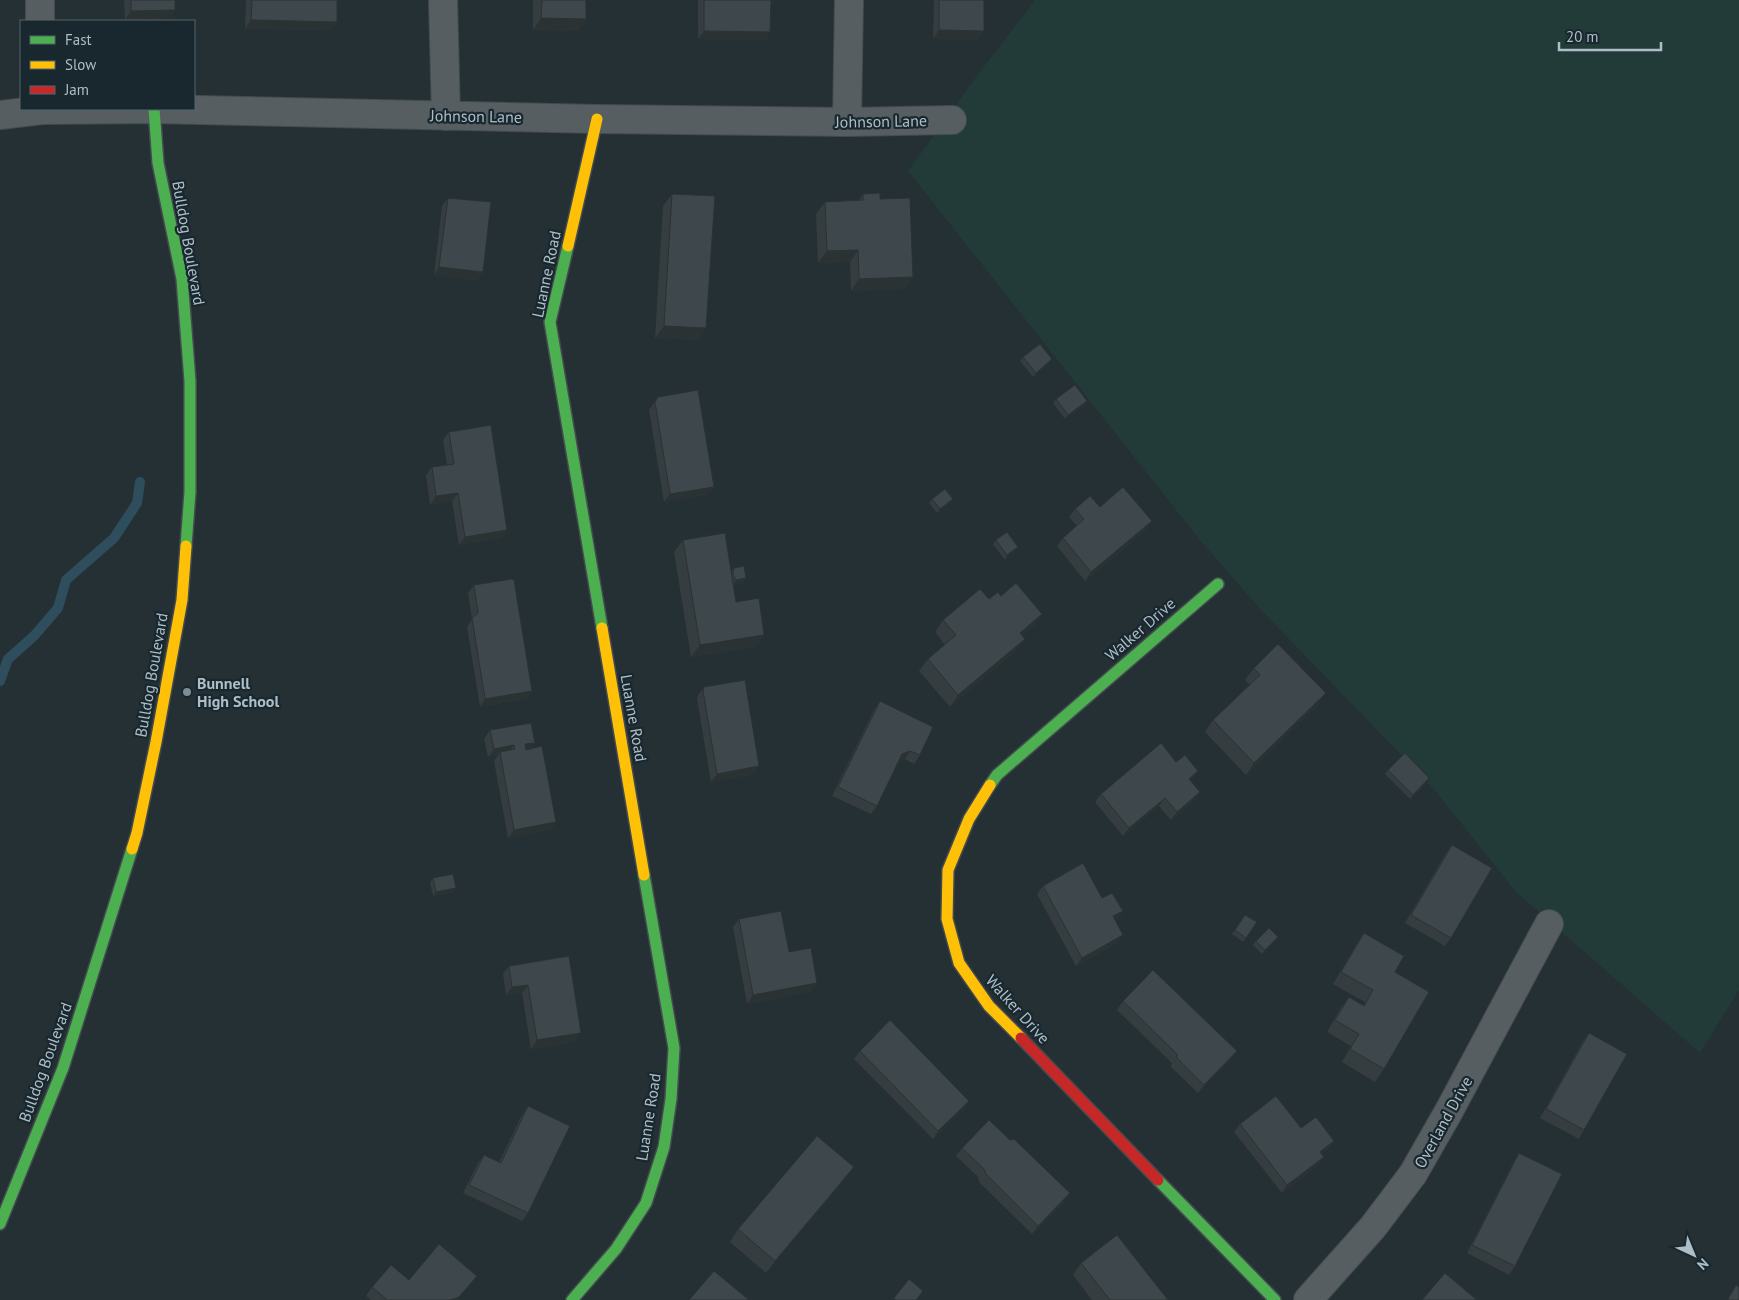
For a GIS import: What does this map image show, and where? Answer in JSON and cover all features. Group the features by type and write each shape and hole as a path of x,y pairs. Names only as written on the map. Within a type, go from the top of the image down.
{"street":[{"path":"40,0 40,20"},
{"path":"443,0 446,116"},
{"path":"847,122 849,0"},
{"name":"Johnson Lane","path":"0,115 42,110 154,110 597,119 847,122 952,120"},
{"name":"Bulldog Boulevard","path":"0,1224 62,1068 137,833 182,600 190,492 190,381 182,279 158,163 154,110"},
{"name":"Luanne Road","path":"572,1300 616,1249 646,1203 664,1147 671,1098 674,1048 550,322 597,119"},
{"name":"Walker Drive","path":"1218,584 997,774 969,819 948,870 947,919 958,963 989,1006 1275,1300"},
{"name":"Overland Drive","path":"1308,1300 1373,1227 1413,1174 1449,1111 1549,924"}],"green space":[{"path":"1035,0 1739,0 1739,990 1700,1053 1515,891 1433,788 1260,609 1199,539 908,171"}],"building":[{"path":"131,0 175,0 175,10 131,11"},
{"path":"252,0 337,0 337,22 251,20"},
{"path":"542,0 586,0 586,19 541,18"},
{"path":"704,0 771,0 770,32 704,31"},
{"path":"939,0 984,0 984,31 939,30"},
{"path":"880,193 880,199 910,198 913,277 859,279 858,250 827,251 825,202 863,200 863,194"},
{"path":"672,194 715,196 706,328 664,326"},
{"path":"448,198 491,202 483,272 439,267"},
{"path":"1040,344 1052,359 1036,373 1023,357"},
{"path":"1075,385 1087,401 1068,415 1056,399"},
{"path":"698,390 714,487 670,494 655,402 658,397"},
{"path":"491,425 507,530 465,537 458,493 436,496 432,467 454,464 449,432"},
{"path":"1123,487 1152,521 1091,572 1063,538 1084,519 1075,509 1090,496 1100,507"},
{"path":"945,489 953,499 940,509 932,499"},
{"path":"1007,532 1018,547 1007,555 996,540"},
{"path":"725,533 736,602 759,598 764,635 700,645 683,540"},
{"path":"744,566 746,578 736,580 733,575 734,568"},
{"path":"514,580 532,691 485,699 472,618 478,613 474,585"},
{"path":"1016,583 1042,614 1020,633 1025,639 958,695 928,659 956,635 943,620 980,589 989,599 998,592 1001,596"},
{"path":"1278,644 1326,693 1254,763 1213,720 1260,675 1254,668"},
{"path":"745,680 759,766 717,774 703,691 704,687"},
{"path":"880,701 933,727 920,755 910,751 902,754 877,806 838,787"},
{"path":"531,723 535,743 525,744 526,750 542,746 556,822 514,830 500,752 515,749 514,745 494,749 490,730"},
{"path":"1161,743 1176,762 1185,755 1198,771 1189,779 1200,792 1177,812 1165,798 1129,828 1101,794"},
{"path":"1405,753 1429,778 1413,795 1388,770"},
{"path":"1452,845 1492,868 1451,938 1411,915"},
{"path":"1083,863 1102,898 1112,893 1123,911 1113,916 1123,935 1082,958 1043,886"},
{"path":"453,874 456,888 436,892 433,878"},
{"path":"781,911 789,952 811,948 817,983 753,995 739,919"},
{"path":"1245,915 1257,922 1246,938 1235,930"},
{"path":"1269,928 1278,937 1265,950 1256,941"},
{"path":"1364,933 1404,956 1395,972 1429,992 1384,1069 1350,1049 1359,1034 1335,1020 1349,997 1364,1006 1373,990 1341,972"},
{"path":"569,956 581,1033 537,1040 528,985 512,987 509,966"},
{"path":"1153,970 1237,1051 1204,1085 1177,1058 1177,1054 1123,1001"},
{"path":"890,1020 969,1101 938,1131 860,1051"},
{"path":"1589,1033 1627,1054 1584,1130 1546,1109"},
{"path":"1276,1096 1301,1128 1316,1117 1334,1141 1320,1152 1324,1157 1287,1185 1240,1124"},
{"path":"528,1106 570,1126 528,1213 469,1185 484,1155 501,1163"},
{"path":"989,1120 1010,1140 1014,1139 1070,1193 1038,1226 962,1148"},
{"path":"817,1136 854,1167 775,1261 738,1229"},
{"path":"1519,1153 1562,1174 1515,1266 1472,1245"},
{"path":"1117,1235 1168,1300 1110,1300 1081,1263"},
{"path":"439,1244 477,1276 459,1297 450,1300 387,1300 372,1287 391,1265 409,1280"},
{"path":"714,1271 749,1300 689,1300"},
{"path":"1445,1273 1477,1300 1422,1300"},
{"path":"909,1279 923,1291 916,1300 896,1300 894,1298"},
{"path":"1736,1285 1739,1287 1739,1300 1729,1300 1728,1299"}],"waterway":[{"path":"0,681 8,659 34,636 58,608 66,580 114,538 137,503 140,482"}],"traffic: fast":[{"path":"154,110 158,163 182,279 190,381 190,492 186,546"},
{"path":"568,246 550,322 602,628"},
{"path":"990,785 997,775 1218,584"},
{"path":"0,1224 63,1068 132,849"},
{"path":"572,1300 616,1249 646,1203 664,1147 671,1099 674,1048 644,875"},
{"path":"1158,1180 1275,1300"}],"traffic: slow":[{"path":"568,246 597,119"},
{"path":"132,849 156,742 182,600 186,546"},
{"path":"602,628 644,875"},
{"path":"990,785 969,819 948,870 947,919 959,963 989,1006 1021,1038"}],"traffic: jam":[{"path":"1021,1038 1158,1180"}],"place":[{"name":"Bunnell High School","path":"187,692"}]}
